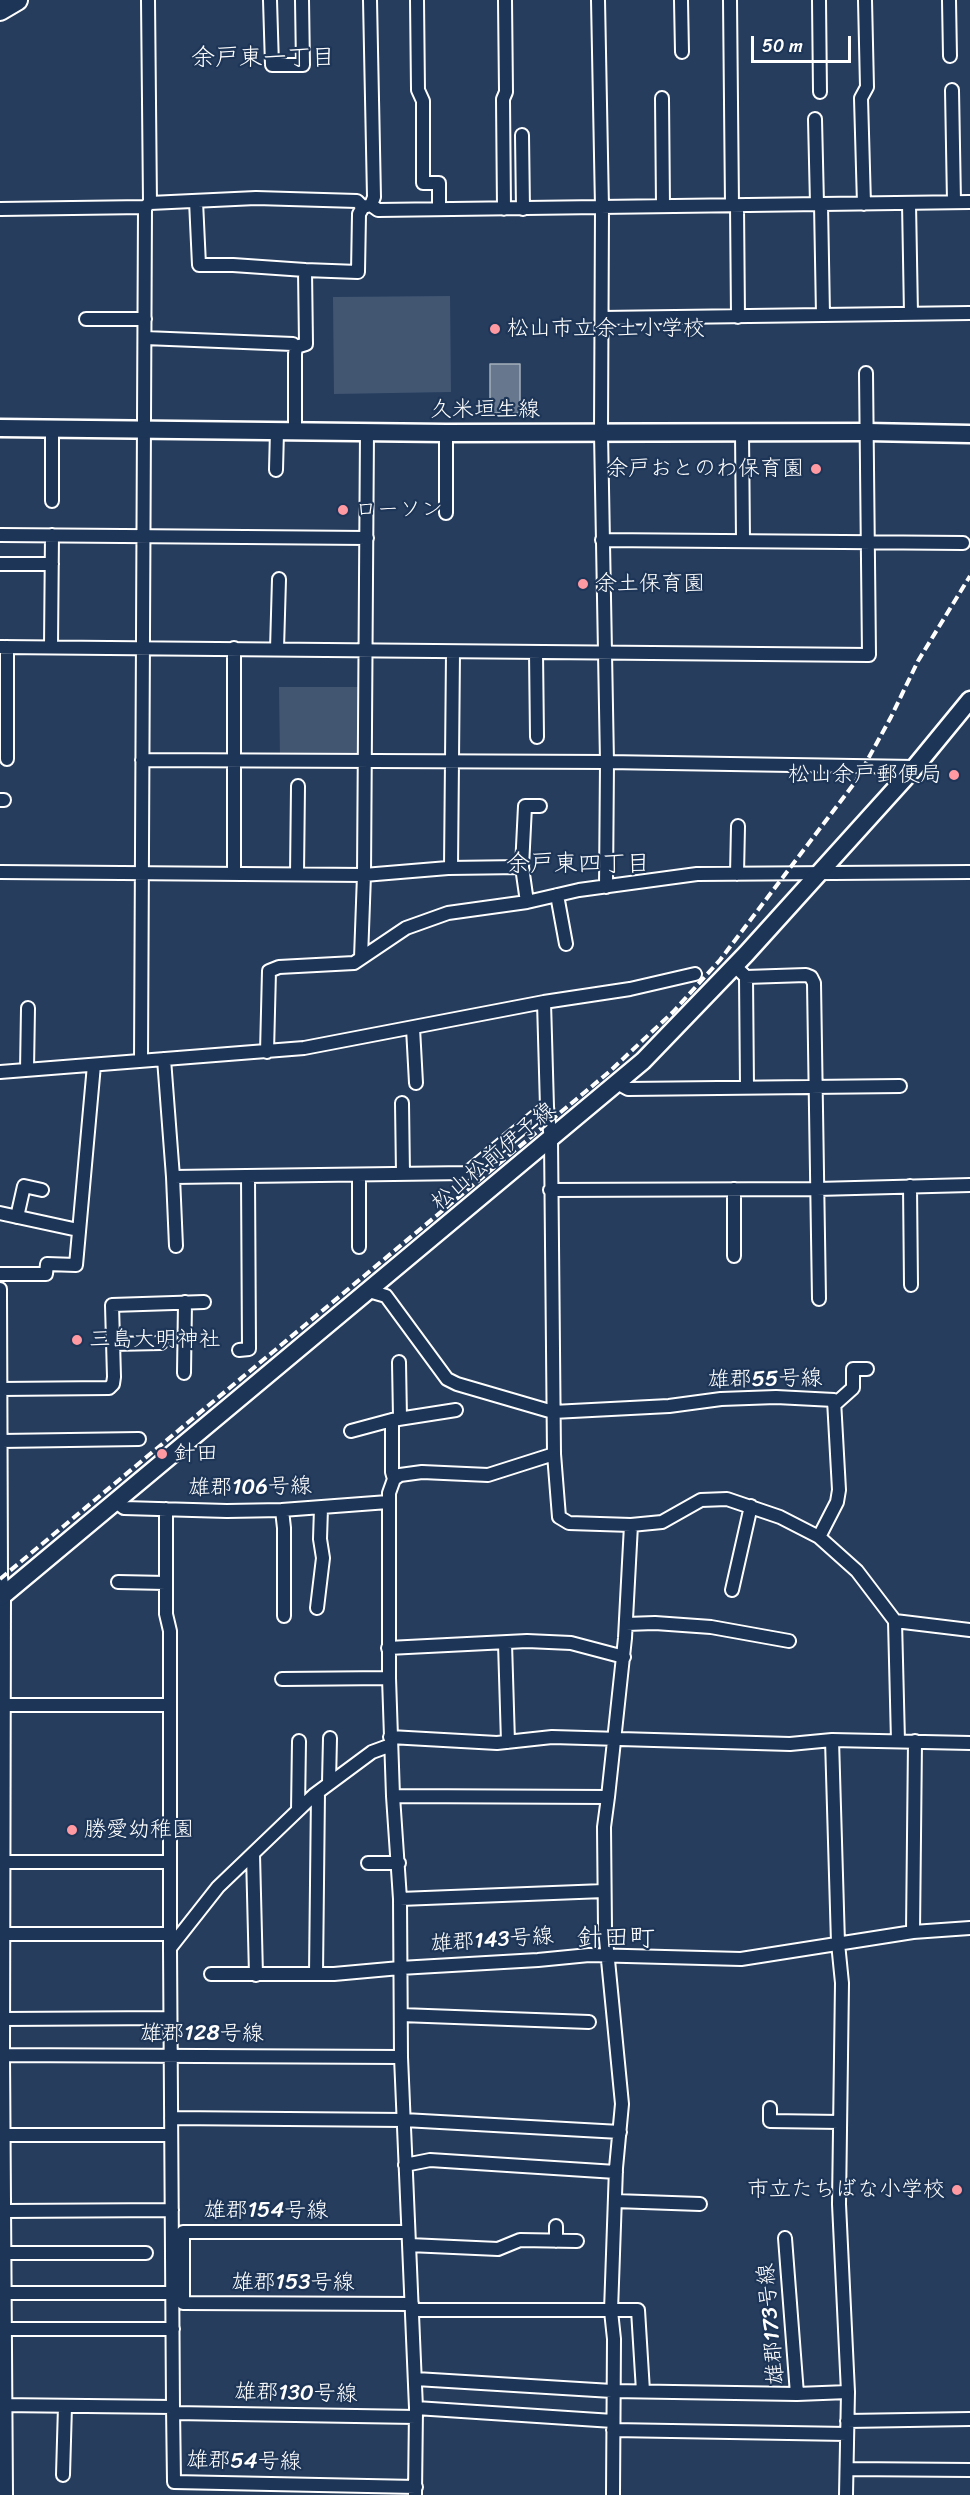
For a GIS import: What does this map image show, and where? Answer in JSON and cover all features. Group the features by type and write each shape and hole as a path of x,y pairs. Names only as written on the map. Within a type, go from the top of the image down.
{"highway":[{"path":"0,10 17,0"}],"main road":[{"name":"久米垣生線","path":"0,428 446,433 867,432 970,434"},
{"name":"松山松前伊予線","path":"2,1597 643,1061 740,971 819,872 915,767 970,700"}],"street":[{"path":"141,1061 148,0"},
{"path":"270,0 272,65 303,65 302,0"},
{"path":"196,201 198,265 358,272 358,214 374,197 370,0"},
{"path":"417,0 418,90 423,100 423,183 439,183 439,209"},
{"path":"504,209 502,99 506,92 505,0"},
{"path":"598,0 602,207 601,433 607,762 606,886"},
{"path":"681,0 682,52"},
{"path":"730,0 738,316"},
{"path":"819,0 820,92"},
{"path":"864,204 861,98 867,87 865,0"},
{"path":"949,0 950,56"},
{"path":"952,90 954,202"},
{"path":"662,98 663,206"},
{"path":"815,119 822,315"},
{"path":"522,135 523,209"},
{"path":"0,209 148,205 256,198 357,201 378,210 970,202"},
{"path":"909,203 911,314"},
{"path":"145,338 293,344 297,347 306,344 305,270"},
{"path":"602,318 970,313"},
{"path":"86,319 145,319"},
{"path":"295,430 297,347"},
{"path":"7,759 4,647 869,655 866,374"},
{"path":"52,429 52,501"},
{"path":"276,470 277,430"},
{"path":"361,958 367,651 368,431"},
{"path":"742,432 743,541"},
{"path":"446,433 446,513"},
{"path":"0,535 367,538"},
{"path":"51,647 52,535"},
{"path":"602,540 963,543"},
{"path":"0,564 52,564"},
{"path":"278,649 279,579"},
{"path":"234,648 234,874"},
{"path":"451,868 453,652"},
{"path":"536,652 537,737"},
{"path":"142,760 607,762 915,767"},
{"path":"297,874 298,786"},
{"path":"527,902 522,867 525,806 540,806"},
{"path":"737,874 738,826"},
{"path":"0,872 364,875 451,868 522,867"},
{"path":"267,1052 269,971 279,967 343,965 361,958 406,928 464,910 527,902 606,886 668,877 819,872 970,872"},
{"path":"557,895 566,944"},
{"path":"747,1087 740,971 811,977 814,983 819,1299"},
{"path":"0,1072 304,1048 544,1002 630,989 694,974"},
{"path":"544,1002 547,1107 551,1139 553,1412 558,1512 562,1520 579,1524 631,1525 662,1522 701,1500 727,1499 751,1506 819,1537 857,1571 895,1621 898,1741"},
{"path":"27,1070 28,1008"},
{"path":"413,1028 416,1083"},
{"path":"164,1059 176,1246"},
{"path":"0,1274 46,1274 47,1264 76,1265 94,1065"},
{"path":"617,1083 628,1089 900,1086"},
{"path":"402,1103 403,1174"},
{"path":"173,1177 467,1173 547,1107"},
{"path":"358,1175 359,1247"},
{"path":"239,1350 249,1349 248,1176"},
{"path":"550,1190 817,1189 970,1185"},
{"path":"16,1216 24,1186 42,1190"},
{"path":"910,1186 911,1285"},
{"path":"734,1189 734,1256"},
{"path":"0,1213 78,1230"},
{"path":"0,1289 0,1545 4,1705 3,2456 6,2495"},
{"name":"雄郡55号線","path":"369,1291 386,1296 447,1379 457,1384 553,1412 669,1406 721,1399 776,1397 834,1400 839,1490 837,1502 819,1537"},
{"path":"185,1302 184,1367 197,1360"},
{"path":"0,1389 109,1388 113,1384 114,1377 112,1305 204,1302"},
{"path":"113,1344 160,1343"},
{"path":"394,1479 392,1472 399,1362"},
{"path":"834,1405 852,1388 854,1370 867,1369"},
{"path":"351,1431 396,1419 456,1410"},
{"path":"1,1441 139,1439"},
{"path":"416,2491 416,2379 401,2057 399,1863 390,1741 388,1502 391,1485 400,1475 422,1472 488,1475 554,1454"},
{"name":"雄郡106号線","path":"116,1502 124,1509 282,1510 388,1502"},
{"path":"732,1590 751,1506"},
{"path":"317,1608 322,1558 321,1508"},
{"path":"3,2293 178,2293 172,2210 170,1631 166,1614 166,1509"},
{"path":"282,1510 278,1562 284,1616"},
{"path":"613,2495 614,2339 610,2311 621,2087 607,1955 604,1827 624,1657 631,1525"},
{"path":"118,1582 166,1583"},
{"path":"895,1621 970,1630"},
{"path":"626,1624 655,1623 711,1627 789,1641"},
{"path":"388,1648 527,1641 563,1643 624,1657"},
{"path":"505,1643 508,1742"},
{"path":"282,1679 389,1678"},
{"path":"4,1705 170,1705"},
{"path":"170,1948 218,1887 298,1810 329,1783 390,1741 508,1742 552,1737 790,1744 832,1740 970,1743"},
{"path":"329,1783 330,1738"},
{"path":"832,1740 838,1943 842,1983 838,2204 848,2392 846,2495"},
{"path":"298,1810 299,1741"},
{"path":"913,1932 915,1742"},
{"path":"316,1974 318,1792"},
{"path":"393,1796 608,1797"},
{"path":"253,1854 256,1975"},
{"path":"2,1869 170,1862"},
{"path":"368,1863 399,1863"},
{"path":"400,1899 604,1891"},
{"name":"雄郡143号線","path":"211,1974 316,1974 607,1955 741,1959 913,1932 970,1928"},
{"path":"3,1934 170,1934"},
{"path":"401,2015 589,2022"},
{"path":"3,2019 170,2018"},
{"name":"雄郡128号線","path":"2,2055 401,2057"},
{"path":"770,2108 770,2121 840,2122"},
{"path":"171,2118 404,2120 620,2132"},
{"path":"3,2138 171,2135"},
{"path":"405,2165 430,2160 616,2172"},
{"path":"615,2201 700,2204"},
{"path":"5,2211 172,2210"},
{"path":"556,2226 556,2241"},
{"name":"雄郡154号線","path":"178,2293 183,2232 408,2238"},
{"path":"408,2238 498,2249 520,2240 577,2241"},
{"name":"雄郡173号線","path":"785,2238 797,2394 848,2392"},
{"path":"4,2248 146,2253"},
{"name":"雄郡153号線","path":"178,2293 183,2303 412,2307"},
{"name":"雄郡54号線","path":"178,2293 173,2329 174,2482 416,2491"},
{"path":"412,2307 638,2310 643,2391"},
{"path":"3,2329 173,2329"},
{"path":"416,2379 612,2391 797,2394"},
{"path":"4,2405 174,2410"},
{"path":"63,2475 65,2406"},
{"name":"雄郡130号線","path":"174,2410 416,2413 613,2426 847,2428 970,2419"},
{"path":"847,2469 970,2470"},
{"path":"174,2482 174,2495"}],"shaded area":[{"path":"450,296 451,392 334,394 333,297"},
{"path":"490,364 520,364 520,413 490,413"},
{"path":"279,687 361,687 361,758 280,758"}],"railway":[{"path":"0,1579 609,1072 673,1012 720,960 856,781 918,661 970,576"}],"place":[{"name":"松山市立余土小学校","path":"495,329"},
{"name":"余戸おとのわ保育園","path":"816,469"},
{"name":"ローソン","path":"343,510"},
{"name":"余土保育園","path":"583,584"},
{"name":"松山余戸郵便局","path":"954,775"},
{"name":"三島大明神社","path":"77,1340"},
{"name":"針田","path":"162,1454"},
{"name":"勝愛幼稚園","path":"72,1830"},
{"name":"市立たちばな小学校","path":"957,2190"}],"district":[{"name":"余戸東一丁目","path":"263,59"},
{"name":"余戸東四丁目","path":"578,865"},
{"name":"針田町","path":"616,1939"}]}
